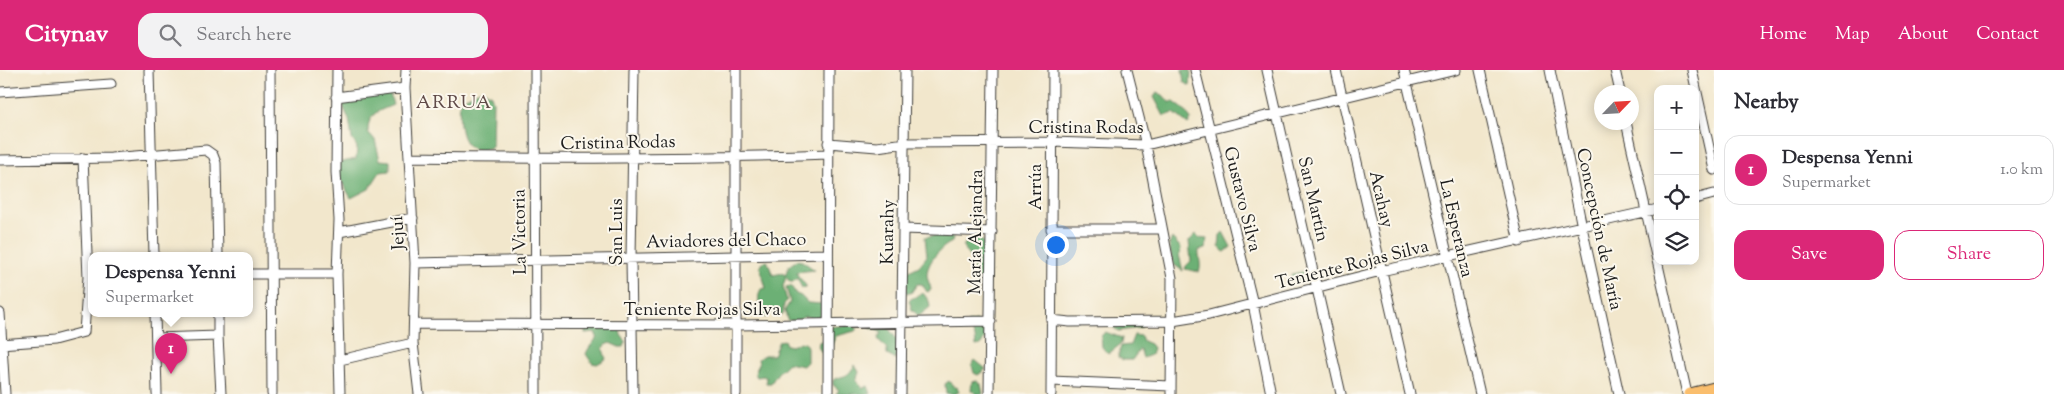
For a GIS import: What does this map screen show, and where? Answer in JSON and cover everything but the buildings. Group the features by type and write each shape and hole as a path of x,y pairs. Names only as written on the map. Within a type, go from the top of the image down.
{"main road":[{"path":"1688,394 1714,388"}],"street":[{"path":"148,70 154,252"},
{"path":"270,70 272,394"},
{"path":"337,70 336,172 339,232 337,274 340,394"},
{"name":"Jejuí","path":"406,70 405,88 415,263 413,342 418,394"},
{"name":"La Victoria","path":"535,70 536,394"},
{"name":"San Luis","path":"633,394 634,70"},
{"path":"736,70 736,394"},
{"path":"828,394 830,324 828,254 829,70"},
{"name":"Kuarahy","path":"901,394 905,70"},
{"name":"María Alejandra","path":"989,394 993,70"},
{"name":"Arrúa","path":"1051,394 1051,142 1053,70"},
{"path":"1051,381 1171,390 1172,278 1146,145 1127,70"},
{"name":"Gustavo Silva","path":"1195,70 1253,304 1271,394"},
{"name":"San Martín","path":"1267,70 1341,394"},
{"name":"Acahay","path":"1336,70 1410,394"},
{"name":"La Esperanza","path":"1404,70 1480,394"},
{"name":"Cristina Rodas","path":"828,143 886,147 905,143 1051,142 1146,145 1456,70"},
{"path":"1480,70 1519,242"},
{"name":"Concepción de María","path":"1550,70 1582,227 1620,394"},
{"path":"1615,70 1618,85"},
{"path":"1692,70 1714,170"},
{"path":"0,92 111,84"},
{"path":"336,97 405,88"},
{"path":"1628,130 1688,394"},
{"path":"0,160 83,158 206,150 213,155 216,163 218,252"},
{"name":"Cristina Rodas","path":"410,157 535,159 828,154"},
{"path":"1,344 54,340 84,332 88,277 83,158"},
{"path":"1699,198 1714,194"},
{"name":"Teniente Rojas Silva","path":"1051,320 1070,322 1172,321 1209,316 1381,271 1519,242 1654,210"},
{"path":"339,232 413,218"},
{"path":"903,229 992,232"},
{"path":"1051,229 1161,229"},
{"name":"Aviadores del Chaco","path":"415,263 828,254"},
{"path":"253,274 337,274"},
{"path":"0,314 5,394"},
{"path":"155,317 157,394"},
{"path":"218,317 221,394"},
{"name":"Teniente Rojas Silva","path":"414,324 737,326 991,321"},
{"path":"156,338 218,336"},
{"path":"340,360 413,342"}],"green space":[{"path":"1182,70 1191,70 1190,86 1184,82"},
{"path":"482,89 491,95 493,101 492,147 481,150 467,144 463,137 459,109 460,100"},
{"path":"1157,93 1186,111 1191,120 1188,124 1174,113 1164,116 1154,97"},
{"path":"390,94 393,105 374,114 368,126 368,132 375,140 380,160 390,161 390,171 380,172 369,189 351,198 336,172 338,163 356,159 357,147 352,139 349,119 341,102 349,97"},
{"path":"1223,232 1231,247 1225,252 1219,247 1220,235"},
{"path":"949,233 953,237 952,242 935,255 929,265 927,277 931,290 927,292 922,284 917,284 911,293 906,293 905,273 919,266 927,256 925,237"},
{"path":"1196,234 1199,238 1207,239 1206,249 1199,250 1199,272 1185,269 1191,261 1189,241"},
{"path":"970,238 980,239 987,245 982,277 979,280 973,272 974,264 963,246"},
{"path":"1172,238 1181,248 1179,255 1183,271 1173,264 1169,245"},
{"path":"797,260 802,261 815,270 796,272 806,286 804,288 802,288 797,278 790,282 786,277 783,286 787,301 784,304 783,314 773,315 773,308 766,318 760,308 759,300 759,292 761,289 766,288 760,267 762,262 767,261 773,275 783,273 785,276 789,266"},
{"path":"1306,271 1306,278 1302,282 1295,283 1290,279 1292,274"},
{"path":"791,286 796,294 808,303 823,304 823,314 814,319 805,316 792,321 787,320 785,310 790,302 786,287"},
{"path":"923,293 929,301 930,307 919,316 912,310 909,300"},
{"path":"976,321 984,327 986,336 981,345 976,346 975,337 967,323"},
{"path":"871,323 886,325 898,341 895,359 887,355 887,349 878,339 881,332 870,328"},
{"path":"855,324 857,329 855,331 836,336 828,352 823,354 818,347 819,342 827,339 830,327"},
{"path":"1144,325 1140,328 1118,331 1112,326"},
{"path":"615,327 620,330 626,342 624,347 610,343 605,345 603,349 606,359 597,364 592,363 586,354 597,337 595,332 585,333 585,328"},
{"path":"1105,332 1122,338 1121,344 1108,354 1102,347 1101,336"},
{"path":"1134,335 1141,336 1143,341 1150,344 1153,348 1151,355 1143,358 1140,349 1132,360 1123,360 1118,357 1121,346 1130,345"},
{"path":"784,340 786,345 791,346 800,342 805,343 807,347 807,362 803,366 788,363 771,383 766,383 767,378 763,376 757,377 755,373 759,364 758,359 764,355 773,355 779,341"},
{"path":"975,360 986,369 978,375 974,373 972,365"},
{"path":"855,365 859,372 856,381 863,388 868,386 871,394 836,394 839,390 833,385 833,380 848,374"},
{"path":"949,381 955,388 957,387 959,392 954,394 946,393 945,384"},
{"path":"977,381 981,384 983,394 977,394 971,390 972,382"}],"place":[{"name":"Despensa Yenni","path":"171,374"}],"district":[{"name":"ARRUA","path":"454,101"}]}
